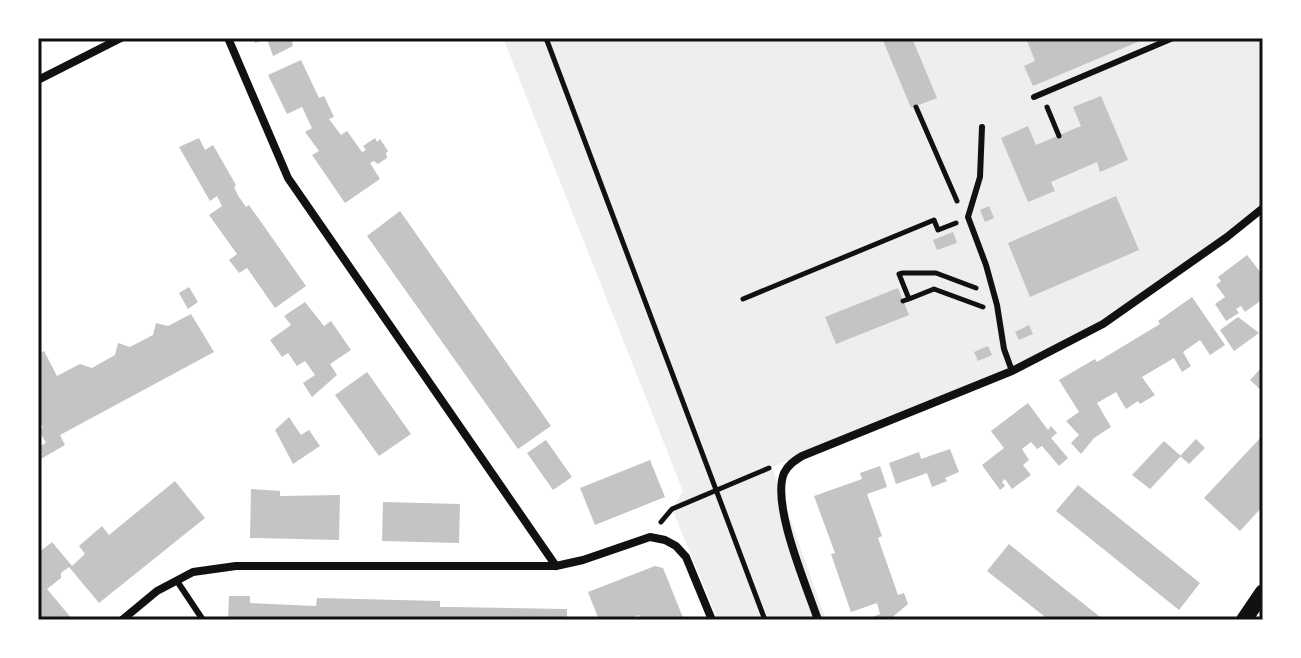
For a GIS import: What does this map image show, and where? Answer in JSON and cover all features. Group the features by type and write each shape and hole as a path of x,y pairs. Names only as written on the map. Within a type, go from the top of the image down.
{"main road":[{"path":"1244,620 1263,592"}],"street":[{"path":"38,80 121,38"},
{"path":"228,38 288,178 556,566"},
{"path":"818,620 782,505 781,484 785,470 802,456 1012,371 1103,324 1263,208"},
{"path":"122,620 157,591 193,572 236,566 556,566 650,537 676,546 686,557 712,620"}],"lane":[{"path":"1038,95 1173,38"},
{"path":"982,127 980,177 968,217 986,265 1004,349 1012,371"},
{"path":"177,581 203,620"}],"path":[{"path":"546,38 765,620"},
{"path":"1038,95 1059,136"},
{"path":"916,107 957,202 971,209"},
{"path":"743,299 934,220 938,230 968,217"},
{"path":"984,291 936,273 899,274 906,300 934,289 986,308 997,305"},
{"path":"650,537 672,509 772,467 785,470"}],"shaded area":[{"path":"503,38 1263,38 1263,206 1226,236 1100,322 1014,368 769,468 773,470 826,620 718,620 672,509 683,491"}],"building":[{"path":"253,38 291,38 293,46 273,56 267,39 255,43"},
{"path":"882,38 912,38 937,98 911,108"},
{"path":"1026,38 1147,38 1033,86 1024,66 1035,61"},
{"path":"301,60 319,98 324,96 334,117 329,119 341,135 347,131 362,152 366,150 363,146 375,138 377,142 380,139 388,151 387,158 378,164 374,161 370,163 380,179 345,203 312,155 319,151 305,132 312,128 302,107 287,114 268,75"},
{"path":"1101,96 1128,160 1100,172 1097,162 1051,182 1055,191 1028,202 1001,138 1028,126 1036,145 1081,126 1073,107"},
{"path":"199,138 205,150 213,145 236,185 234,187 239,197 246,207 249,205 306,286 275,308 247,268 239,273 229,260 237,254 209,215 222,206 217,196 210,201 179,147"},
{"path":"1116,196 1139,250 1030,297 1008,243"},
{"path":"989,206 994,218 985,222 980,210"},
{"path":"400,211 551,426 518,449 367,236"},
{"path":"953,232 957,243 937,250 933,240"},
{"path":"1247,255 1261,273 1263,271 1263,299 1245,312 1241,306 1236,309 1239,313 1226,321 1215,304 1225,297 1216,285 1221,281 1218,277"},
{"path":"189,287 198,302 188,309 179,293"},
{"path":"898,288 909,315 836,344 825,317"},
{"path":"1192,297 1225,345 1210,355 1200,340 1183,352 1191,366 1182,372 1174,358 1142,377 1155,395 1140,404 1138,401 1126,409 1116,392 1097,403 1111,427 1094,438 1081,454 1071,443 1079,435 1066,421 1079,412 1059,380 1095,359 1097,362 1160,324 1158,321"},
{"path":"305,302 324,326 331,321 351,350 330,364 337,375 312,397 303,383 315,375 305,361 297,366 288,353 282,357 270,340 291,325 284,316"},
{"path":"191,314 214,352 60,435 65,445 39,460 38,447 46,443 39,430 43,428 38,418 38,354 44,351 57,376 80,364 92,368 115,355 118,343 130,347 153,335 156,323 168,326"},
{"path":"1238,317 1259,333 1234,351 1220,330"},
{"path":"1029,325 1033,334 1019,340 1015,332"},
{"path":"988,346 992,355 978,361 974,352"},
{"path":"1263,366 1263,392 1250,380"},
{"path":"367,372 411,434 379,456 335,395"},
{"path":"1028,403 1048,430 1051,426 1057,433 1051,438 1068,458 1059,466 1042,446 1037,449 1031,442 1022,449 1029,460 1023,465 1031,475 1012,489 1005,479 1002,482 1005,486 1000,490 982,465 1004,448 991,431"},
{"path":"289,417 301,435 309,430 320,446 293,464 275,430"},
{"path":"1263,435 1263,506 1240,531 1204,498"},
{"path":"1196,439 1205,448 1189,464 1180,456"},
{"path":"546,440 572,477 553,490 527,453"},
{"path":"1164,441 1181,456 1150,489 1132,475"},
{"path":"950,449 959,472 945,478 947,481 932,487 927,473 896,484 889,463 919,452 921,459"},
{"path":"650,460 665,497 595,525 580,488"},
{"path":"880,466 887,487 867,494 898,595 904,593 908,604 889,620 865,620 880,614 877,603 851,612 831,554 835,553 814,496 862,479 860,473"},
{"path":"175,481 205,518 99,603 69,567 47,589 73,620 38,620 38,553 52,542 72,566 85,554 79,546 102,526 109,535"},
{"path":"1078,485 1200,583 1179,610 1056,511"},
{"path":"251,489 280,491 280,496 340,495 339,540 250,538"},
{"path":"383,502 460,504 459,543 382,541"},
{"path":"1009,544 1104,620 1049,620 987,571"},
{"path":"655,566 663,568 684,620 641,620 639,615 626,620 599,620 588,592"},
{"path":"229,596 250,596 250,603 316,606 317,598 440,601 440,607 567,609 567,620 228,620"}]}
